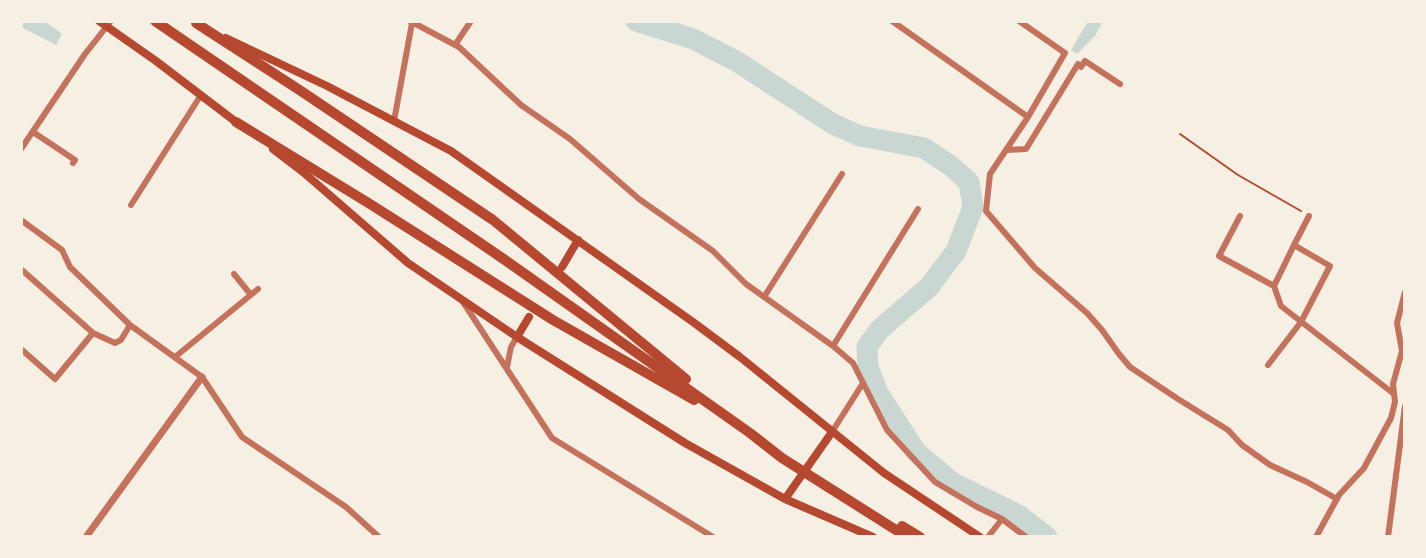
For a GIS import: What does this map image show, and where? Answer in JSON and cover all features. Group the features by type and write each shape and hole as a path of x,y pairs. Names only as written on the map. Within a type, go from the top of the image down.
{"highway":[{"path":"156,21 750,432 907,537"},
{"path":"194,22 493,220 750,432"},
{"path":"236,122 553,320 750,432"},
{"path":"784,455 920,537"}],"main road":[{"path":"99,21 109,24 303,172 408,263 517,337 685,443 785,499 873,537"},
{"path":"194,22 327,86 451,151 693,322 884,473 980,537"},
{"path":"562,267 578,240"},
{"path":"517,337 529,317"},
{"path":"785,499 832,432"}],"street":[{"path":"454,45 471,21"},
{"path":"892,21 1028,117"},
{"path":"1020,21 1065,53 1028,117 990,174 986,211 1035,268 1087,313 1130,367 1228,430 1242,445 1270,465 1337,499"},
{"path":"394,121 411,22 459,47 521,105 570,139 639,199 713,251 746,284 833,346 853,363 887,429 935,482 1002,519 1026,537"},
{"path":"21,149 85,54 109,24"},
{"path":"1006,150 1026,149 1078,64 1082,67 1085,61 1120,84"},
{"path":"131,205 201,95"},
{"path":"33,132 75,160 74,163"},
{"path":"764,297 842,174"},
{"path":"833,346 918,209"},
{"path":"1240,216 1219,256 1274,286 1281,306 1394,394"},
{"path":"1274,286 1309,216"},
{"path":"21,220 62,250 71,267 130,325 202,377 242,437 346,507 379,537"},
{"path":"1268,365 1301,322 1329,266 1294,245"},
{"path":"21,272 22,270 93,333 115,343 121,340 130,325"},
{"path":"234,274 251,295"},
{"path":"175,357 258,289"},
{"path":"1315,537 1337,499 1364,468 1391,418 1395,402 1393,384 1402,351 1397,323 1405,292"},
{"path":"460,298 552,438 713,537"},
{"path":"21,349 55,379 93,333"},
{"path":"507,368 511,347 517,337"},
{"path":"86,537 202,377"},
{"path":"832,432 863,383"},
{"path":"1388,537 1405,405"},
{"path":"988,537 1002,519"}],"path":[{"path":"1180,134 1238,175 1309,216"}],"shaded area":[{"path":"21,21 44,21 62,34 56,45 21,27"},
{"path":"1088,21 1103,21 1095,36 1077,54 1071,50"}],"waterway":[{"path":"636,21 693,39 736,61 833,124 860,136 924,148 969,182 973,207 956,251 929,287 879,330 867,347 868,367 878,393 916,452 953,483 1020,516 1047,537"}]}
